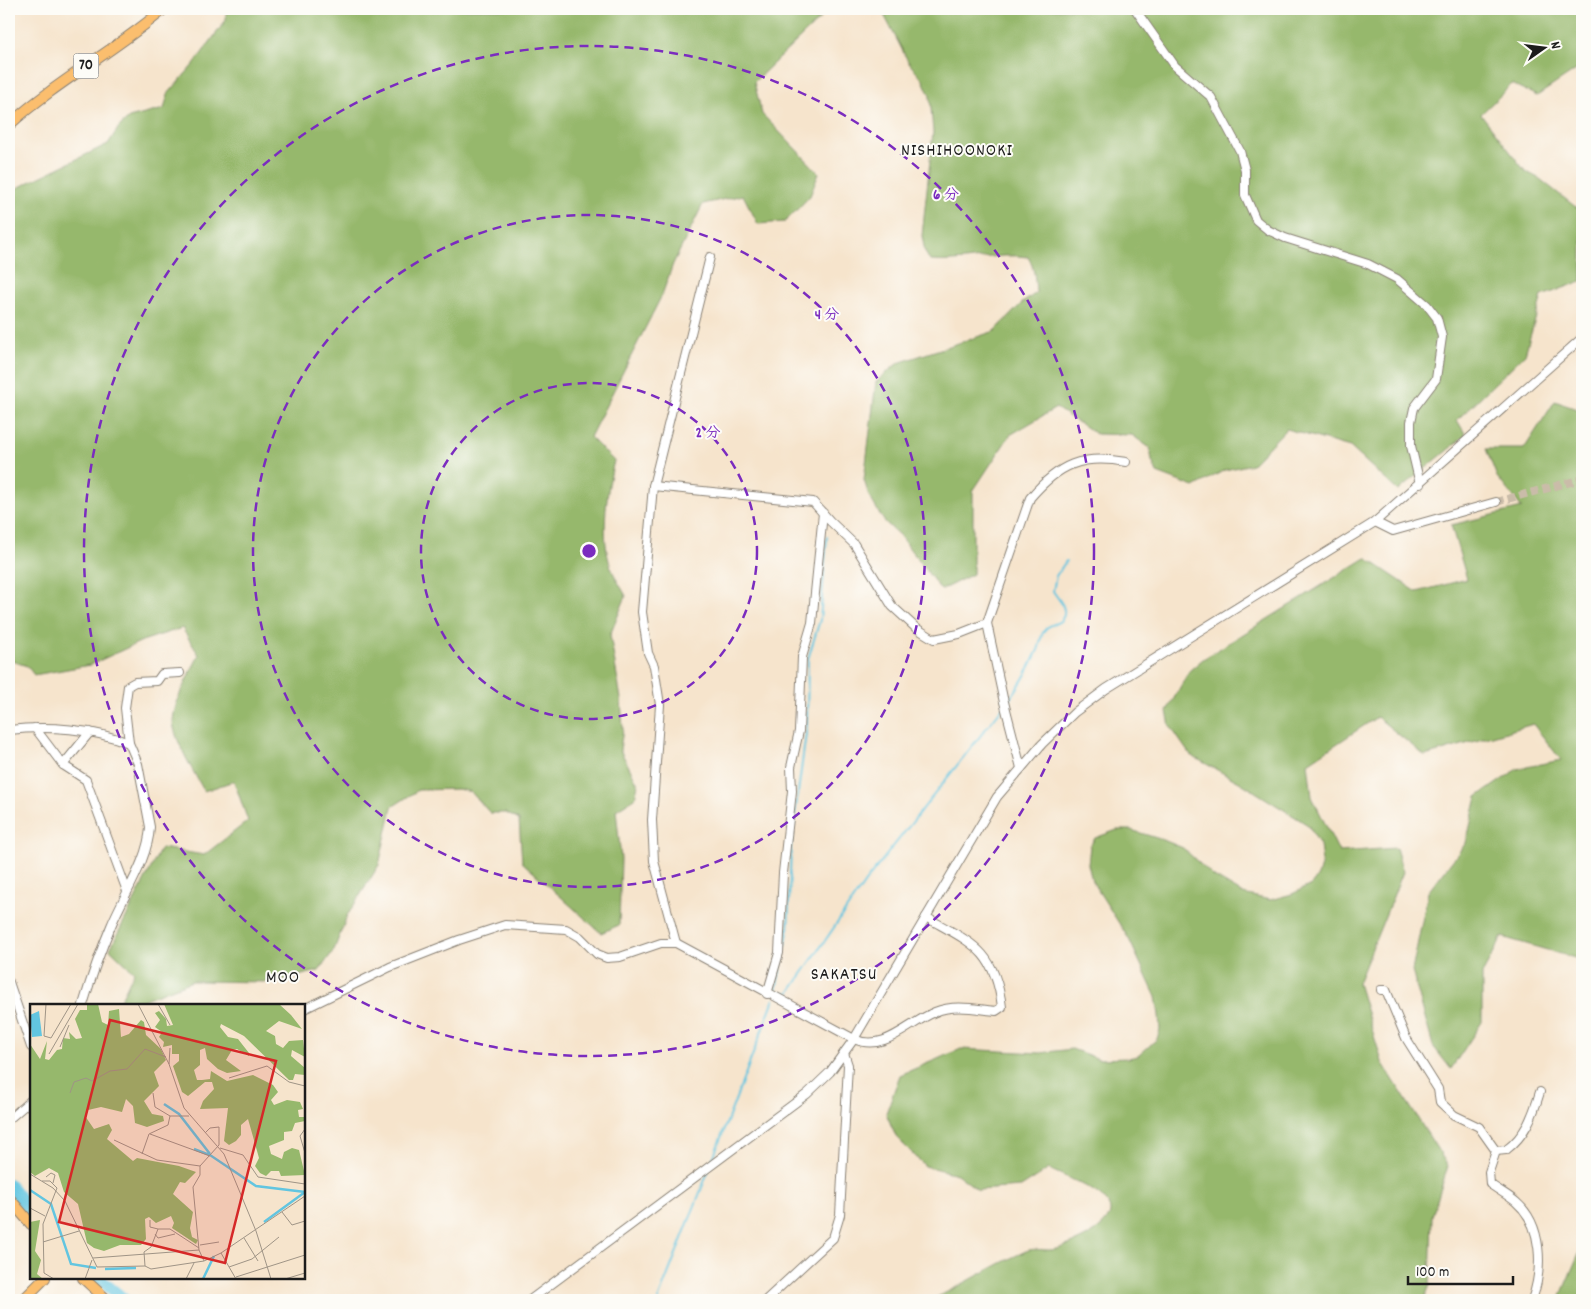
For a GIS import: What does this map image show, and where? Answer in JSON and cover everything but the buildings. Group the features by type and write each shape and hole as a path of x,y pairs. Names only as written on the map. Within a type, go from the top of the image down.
{"main road":[{"name":"70","path":"9,125 34,102 137,32 164,9"},
{"path":"9,1198 30,1223"},
{"path":"23,1300 43,1279"},
{"path":"84,1279 107,1300"}],"street":[{"path":"1135,9 1175,66 1211,97 1240,151 1245,170 1245,195 1256,220 1268,230 1285,238 1368,264 1397,279 1427,305 1437,318 1442,337 1436,379 1414,408 1411,422 1411,446 1420,484"},
{"path":"676,943 654,861 652,820 660,705 654,666 648,654 642,612 653,486 710,257"},
{"path":"530,1300 807,1094 830,1072 854,1039 997,797 1042,744 1075,712 1106,689 1375,522 1582,338"},
{"path":"1021,768 1005,708 987,623 1030,498 1043,482 1078,462 1092,458 1126,462"},
{"path":"653,486 813,502 854,544 892,606 916,628 934,639 959,634 987,623"},
{"path":"1375,522 1393,531 1496,502"},
{"path":"769,995 779,953 783,873 792,791 792,767 799,731 802,657 812,623 823,513"},
{"path":"83,1004 111,926 146,849 150,827 138,764 129,743 125,708 128,686 135,682 157,681 162,674 180,673"},
{"path":"9,730 35,728 90,732 108,735 129,743"},
{"path":"35,728 63,765 86,780 127,891"},
{"path":"63,765 90,732"},
{"path":"305,1009 390,967 458,940 505,925 566,929 580,937 597,954 607,958 620,957 662,944 676,943 778,1000 854,1039 861,1042 880,1043 935,1012 955,1007 996,1011 1002,1007 1000,993 988,960 976,946 926,917"},
{"path":"9,982 30,1044"},
{"path":"1381,990 1386,990 1406,1038 1438,1089 1440,1102 1454,1115 1479,1127 1496,1151"},
{"path":"766,1300 833,1238 840,1215 848,1072 844,1053"},
{"path":"1496,1151 1506,1150 1524,1131 1535,1114 1540,1092"},
{"path":"9,1119 30,1101"},
{"path":"1496,1151 1489,1172 1490,1184 1523,1209 1530,1219 1536,1236 1539,1254 1538,1283 1532,1300"}],"green space":[{"path":"226,9 830,9 754,82 762,114 819,173 810,196 785,222 758,224 743,195 703,204 673,264 662,295 590,437 614,461 607,497 605,537 610,565 626,596 610,635 621,699 623,729 620,750 638,784 635,798 616,810 621,859 619,925 601,933 522,862 519,820 506,813 490,813 471,792 458,789 418,790 392,807 379,865 347,916 334,950 319,971 272,982 192,981 145,999 139,1004 118,1004 134,972 110,949 161,848 204,855 248,821 234,781 204,791 176,736 173,720 174,712 183,686 199,655 182,628 142,641 90,665 34,675 27,666 9,660 9,192 108,144 119,127 129,118 164,109 168,94 194,64 226,20"},
{"path":"881,9 1556,9 1557,11 1582,9 1582,72 1576,70 1537,96 1512,84 1481,114 1525,171 1540,179 1582,212 1582,281 1542,296 1525,354 1457,420 1466,435 1398,491 1350,447 1286,429 1252,464 1225,470 1194,487 1157,473 1152,461 1150,448 1132,435 1096,434 1056,408 1010,435 973,491 973,574 941,590 900,536 884,521 869,496 864,480 876,382 898,363 995,331 1021,304 1036,293 1035,279 1028,257 1004,256 955,261 930,261 925,252 922,236 933,132 930,96 923,80 909,63"},
{"path":"1555,401 1582,411 1582,960 1502,937 1482,974 1482,1022 1451,1069 1433,1046 1412,971 1428,892 1466,843 1477,797 1517,769 1561,760 1533,724 1425,756 1377,717 1308,763 1312,797 1339,852 1396,848 1403,872 1358,983 1382,1062 1448,1166 1432,1216 1430,1285 1424,1300 931,1300 1026,1251 1033,1249 1052,1250 1082,1239 1101,1227 1110,1212 1108,1204 1097,1193 1049,1169 1021,1187 978,1190 957,1174 925,1166 896,1137 886,1113 900,1075 961,1049 1040,1053 1072,1049 1099,1059 1128,1058 1138,1056 1157,1039 1160,1030 1156,997 1129,939 1092,881 1088,864 1090,846 1095,838 1117,830 1131,830 1163,840 1183,848 1214,877 1243,894 1270,900 1292,894 1311,885 1318,876 1322,862 1320,845 1308,825 1241,783 1190,755 1170,726 1167,711 1189,671 1203,659 1366,558 1417,592 1467,579 1451,525 1522,508 1497,477 1486,449 1524,449"},
{"path":"1582,1246 1582,1300 1559,1300"}],"waterway":[{"path":"775,995 788,932 791,844 807,726 808,659 820,620 827,537"},
{"path":"1006,703 1028,671 1044,631 1049,626 1058,623 1064,615 1063,606 1053,591 1056,576 1066,561"},
{"path":"776,992 789,993 866,881 1003,707"},
{"path":"712,1161 774,999"},
{"path":"658,1300 708,1172"},
{"path":"9,1184 30,1211"},
{"path":"99,1279 125,1300"}],"tunnel":[{"path":"1496,502 1582,479"}],"district":[{"name":"NISHIHOONOKI","path":"957,151"},
{"name":"SAKATSU","path":"844,975"},
{"name":"MOO","path":"283,978"}]}
